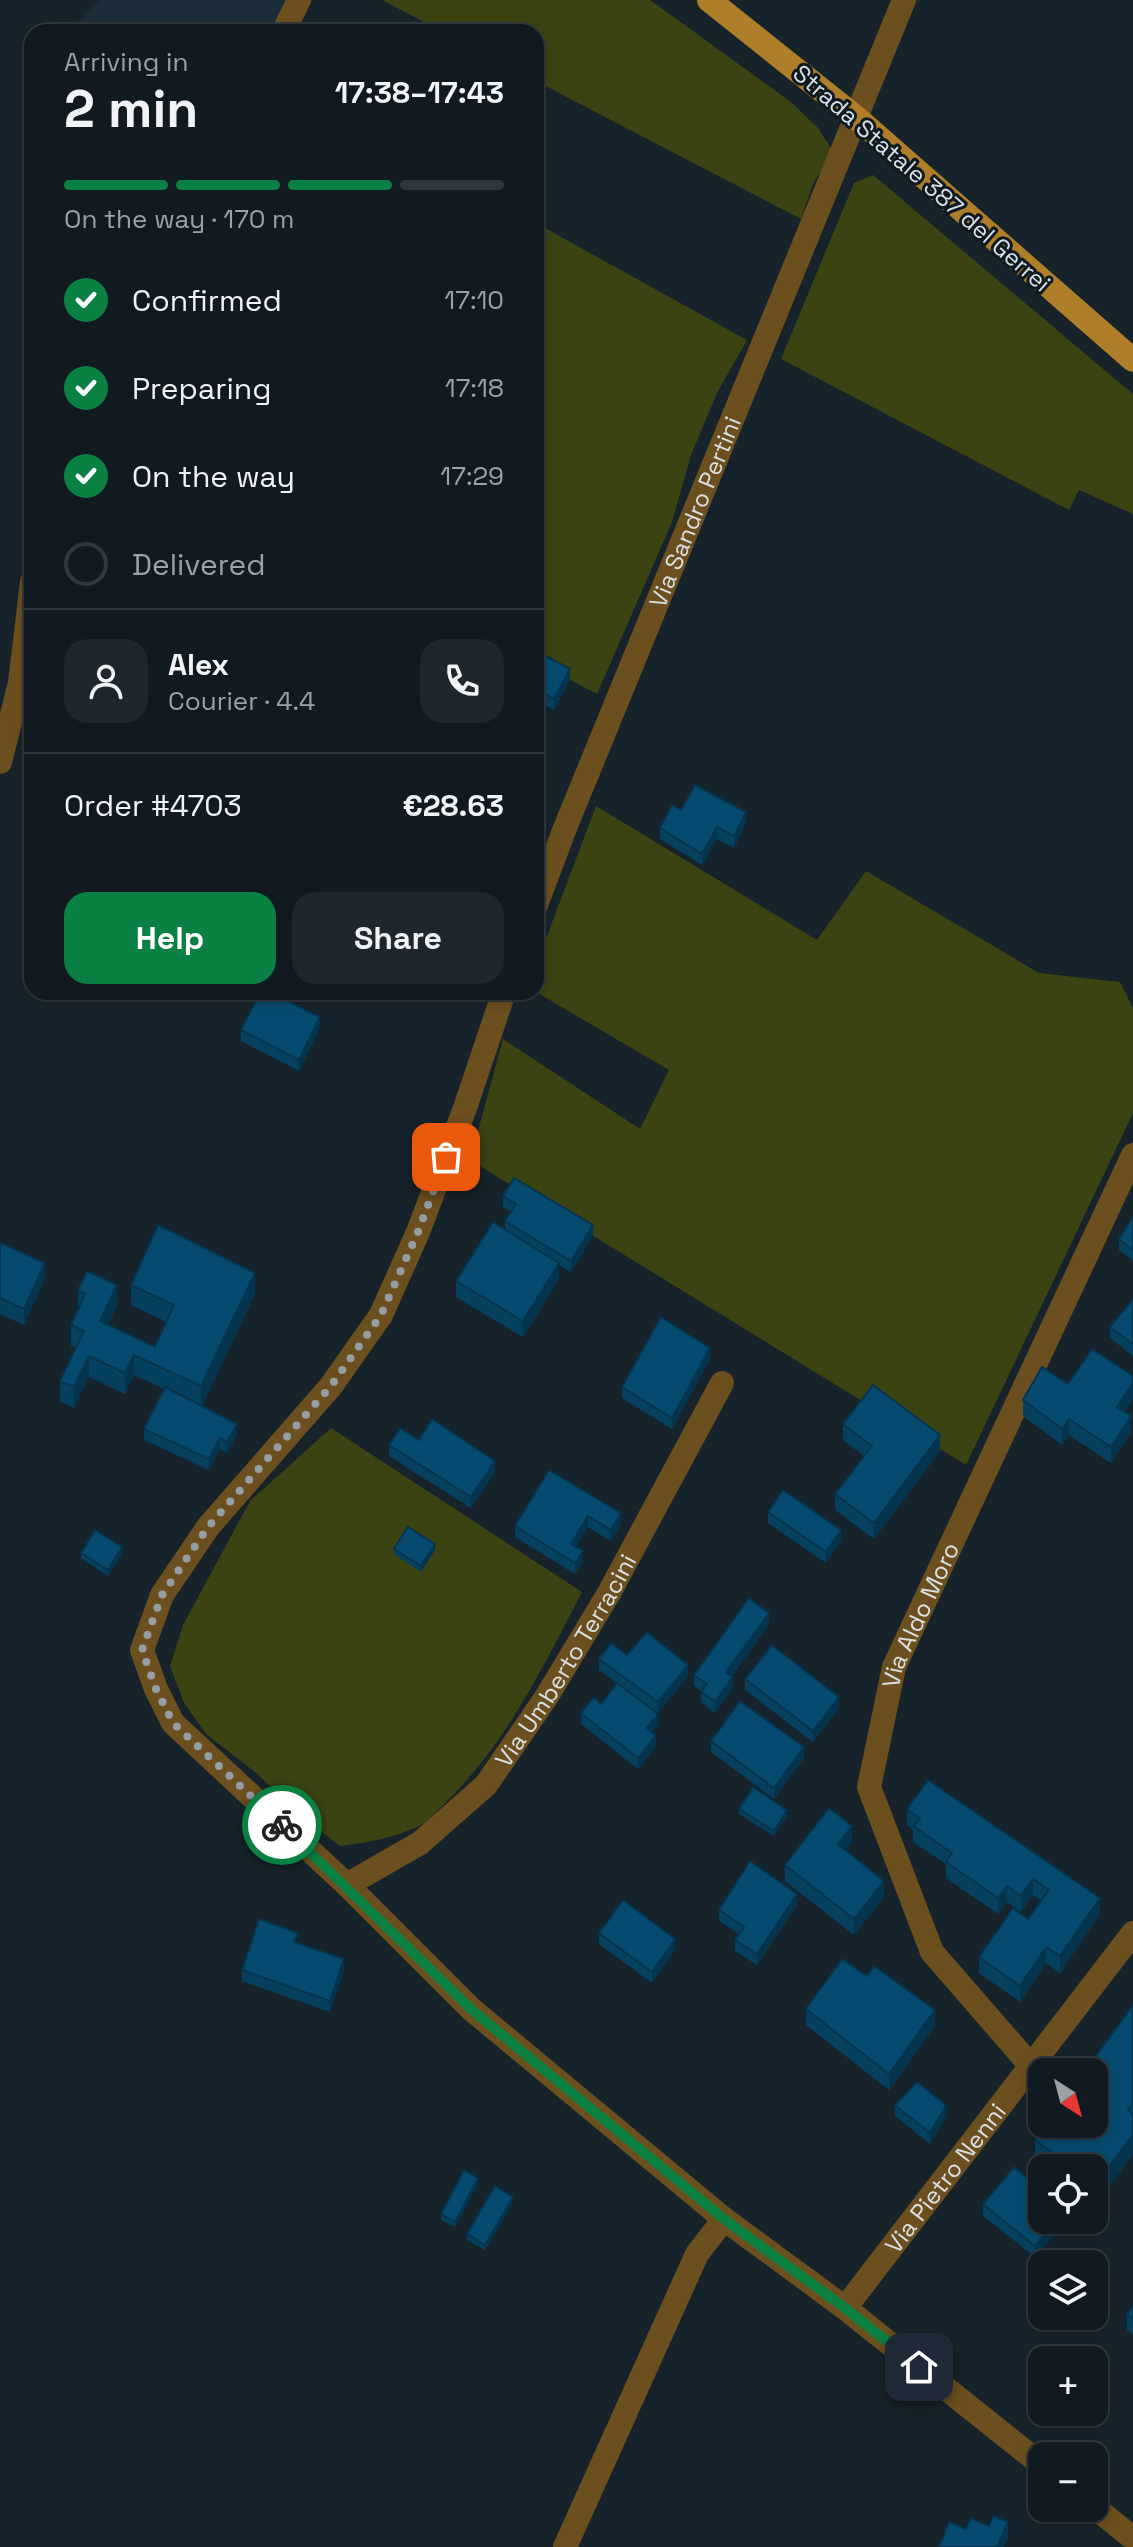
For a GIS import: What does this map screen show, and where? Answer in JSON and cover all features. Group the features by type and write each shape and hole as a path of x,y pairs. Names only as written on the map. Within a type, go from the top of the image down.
{"main road":[{"name":"Strada Statale 387 del Gerrei","path":"709,0 858,119 1133,360"}],"street":[{"path":"287,24 299,0"},
{"name":"Via Sandro Pertini","path":"544,885 904,0"},
{"path":"0,762 20,683 24,649"},
{"path":"501,1000 418,1232 381,1315 331,1386 208,1527 162,1595 142,1650 156,1689 173,1723 347,1885 471,2009 724,2219 845,2308 1028,2454"},
{"name":"Via Aldo Moro","path":"1028,2063 932,1952 869,1787 894,1667 1133,1155"},
{"name":"Via Umberto Terracini","path":"347,1885 420,1843 486,1785 547,1696 609,1593 722,1383"},
{"name":"Via Pietro Nenni","path":"1037,2058 1133,1933"},
{"name":"Via Pietro Nenni","path":"845,2308 1028,2070"},
{"path":"565,2547 697,2254 724,2219"},
{"path":"1108,2518 1133,2538"}],"shaded area":[{"path":"100,0 286,0 273,24 75,24"}],"green space":[{"path":"382,0 650,0 791,102 818,128 831,148 829,158 813,184 801,219 544,85 544,24 428,24"},
{"path":"873,175 1133,394 1133,514 1079,490 1069,510 781,359 854,183"},
{"path":"544,227 747,340 717,393 691,455 672,522 597,694 544,666"},
{"path":"596,806 817,940 866,871 1039,973 1120,982 1133,1008 1133,1113 966,1465 470,1160 503,1039 640,1129 669,1070 544,997 544,944"},
{"path":"331,1428 582,1592 520,1706 464,1784 417,1827 379,1840 340,1846 206,1734 184,1703 170,1666 183,1625 250,1501"}],"building":[{"path":"544,655 570,669 554,699 544,693"},
{"path":"695,785 746,812 734,836 717,827 702,854 660,828 672,805 681,810"},
{"path":"256,1000 286,1000 320,1017 299,1060 241,1030"},
{"path":"514,1178 593,1225 571,1261 505,1221 516,1204 503,1196"},
{"path":"1133,1217 1133,1250 1119,1239"},
{"path":"493,1222 559,1263 523,1321 456,1281"},
{"path":"158,1225 255,1273 201,1386 134,1355 125,1373 89,1356 74,1387 60,1381 84,1331 71,1325 85,1294 78,1290 87,1271 117,1285 100,1321 155,1347 174,1305 131,1285"},
{"path":"0,1243 45,1263 24,1309 0,1298"},
{"path":"1133,1299 1133,1344 1110,1327"},
{"path":"661,1317 710,1348 672,1418 622,1387"},
{"path":"1092,1349 1133,1376 1133,1383 1117,1407 1131,1416 1111,1447 1069,1419 1062,1429 1023,1400 1042,1367 1068,1384"},
{"path":"873,1385 940,1435 874,1523 835,1494 872,1446 843,1424"},
{"path":"165,1387 237,1424 227,1442 220,1438 209,1459 144,1429"},
{"path":"432,1419 495,1461 471,1497 389,1445 400,1428 419,1440"},
{"path":"549,1470 621,1513 611,1530 588,1516 571,1544 583,1551 575,1563 515,1526"},
{"path":"783,1490 841,1530 826,1552 768,1512"},
{"path":"408,1527 435,1544 421,1566 394,1549"},
{"path":"95,1530 122,1547 108,1570 81,1553"},
{"path":"749,1598 769,1613 726,1672 733,1677 715,1702 701,1691 707,1684 694,1675"},
{"path":"647,1632 688,1665 658,1702 599,1659 611,1643 627,1655"},
{"path":"772,1645 839,1697 813,1731 745,1679"},
{"path":"617,1683 658,1714 647,1728 656,1735 638,1758 581,1713 594,1697 601,1704"},
{"path":"740,1701 804,1747 774,1788 711,1741"},
{"path":"928,1780 1100,1898 1060,1956 1046,1947 1020,1986 979,1957 1013,1908 1028,1919 1049,1890 1033,1879 1021,1896 1007,1886 998,1898 946,1862 952,1853 913,1826 920,1819 907,1809"},
{"path":"753,1787 787,1810 774,1831 739,1809"},
{"path":"829,1808 852,1826 838,1844 884,1881 854,1919 785,1865"},
{"path":"750,1861 797,1894 757,1954 735,1940 744,1927 719,1910"},
{"path":"623,1900 675,1939 652,1972 599,1933"},
{"path":"259,1919 298,1933 294,1942 344,1959 330,2001 242,1970"},
{"path":"842,1959 867,1976 874,1966 935,2010 889,2074 806,2009"},
{"path":"1133,2005 1133,2104 1128,2110 1133,2114 1133,2134 1108,2168 1108,2154 1054,2154 1035,2140 1108,2138 1108,2058 1094,2058"},
{"path":"917,2082 946,2105 930,2133 895,2105"},
{"path":"1014,2167 1028,2178 1028,2234 1046,2234 1035,2246 983,2204"},
{"path":"464,2170 478,2178 455,2222 441,2214"},
{"path":"495,2186 513,2197 485,2245 467,2234"},
{"path":"993,2516 1008,2522 997,2547 939,2547 949,2522 966,2529 971,2518 989,2526"}],"way so far":[{"path":"282,1825 173,1723 142,1650 162,1595 208,1527 331,1386 381,1315 418,1232 446,1157"}],"route":[{"path":"282,1825 471,2009 724,2219 919,2367"}]}
